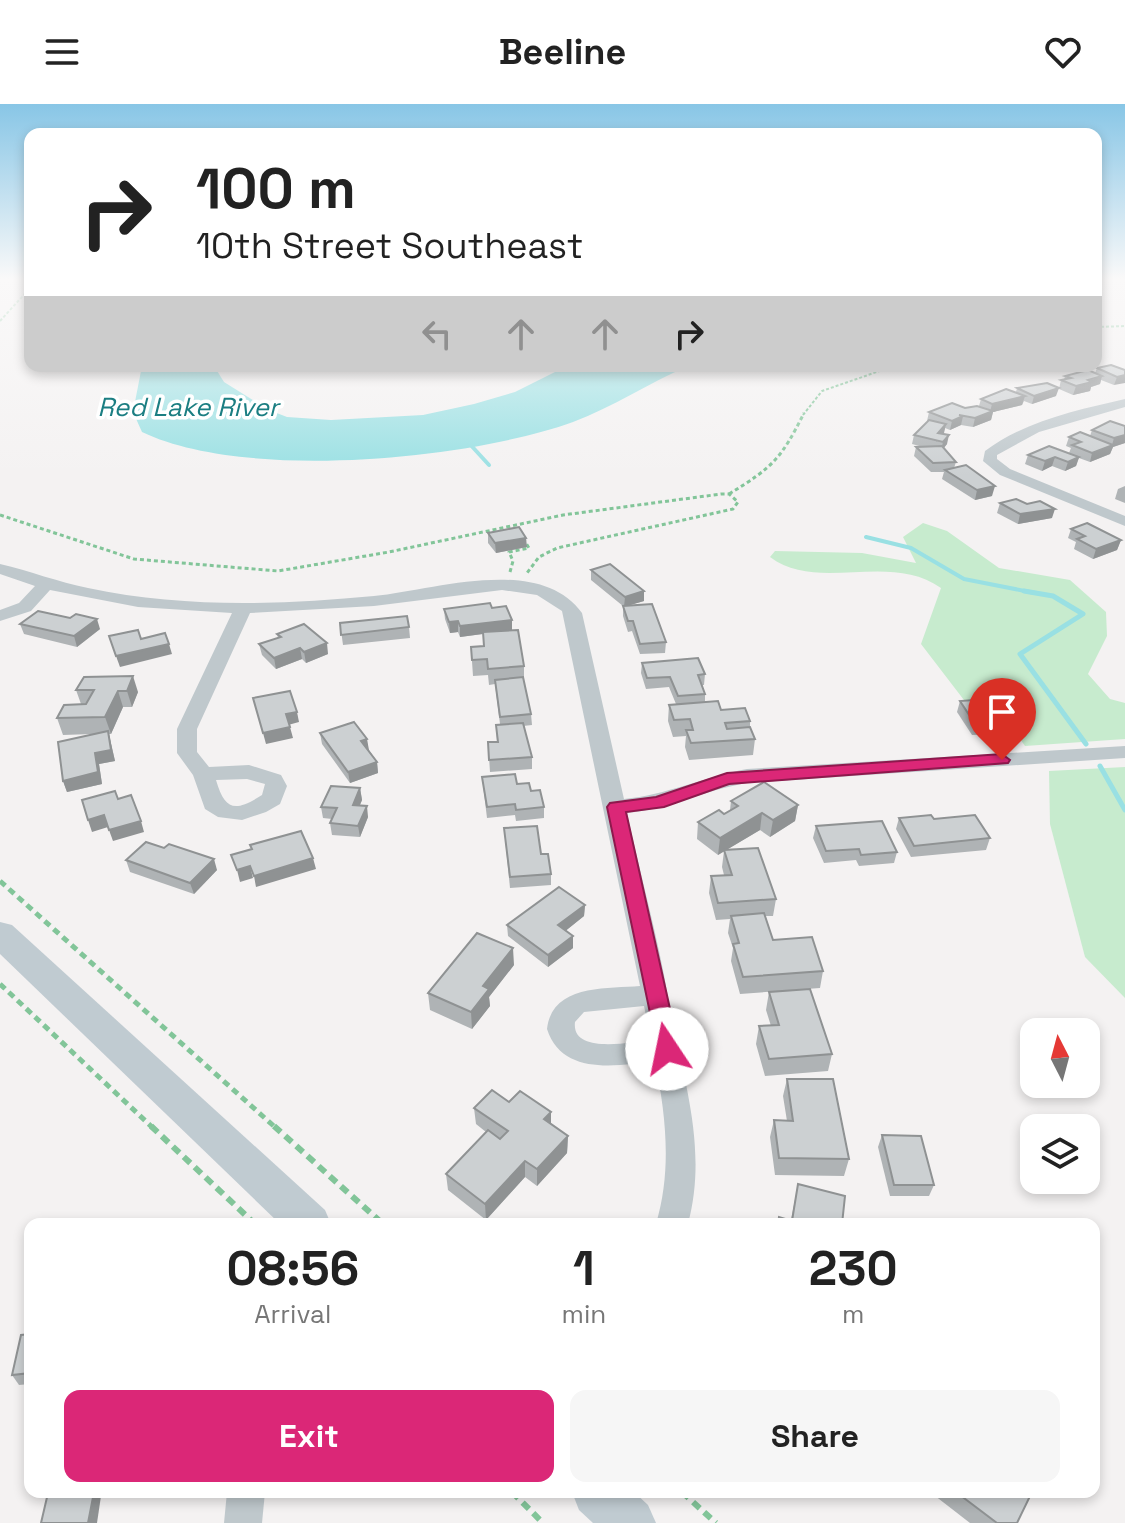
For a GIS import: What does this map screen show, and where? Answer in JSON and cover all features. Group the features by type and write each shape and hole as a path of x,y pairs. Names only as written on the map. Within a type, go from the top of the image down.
{"street":[{"path":"1125,403 1072,417 1010,441 990,454 990,461 1021,480 1125,521"},
{"path":"6,576 123,599 243,609 374,601 514,586 557,598 573,613 656,994 682,1136 681,1175 673,1218"},
{"path":"0,616 25,607 46,584"},
{"path":"203,774 187,753 187,729 243,609"},
{"path":"616,807 658,803 712,782 737,777 1125,752"},
{"path":"0,934 304,1218"},
{"path":"656,994 577,1003 561,1020 560,1030 565,1041 577,1051 593,1055 667,1049"},
{"path":"243,1523 245,1498"},
{"path":"603,1498 630,1523"}],"path":[{"path":"0,515 134,559 278,571 389,552 563,515 729,494 768,470 789,442 807,406 822,391 877,372"},
{"path":"514,586 539,557 557,548 733,509 738,502 729,494"},
{"path":"514,586 513,561 509,552 529,548 524,539"},
{"path":"0,881 376,1218"},
{"path":"0,984 249,1218"},
{"path":"518,1498 543,1523"},
{"path":"689,1498 716,1523"}],"green space":[{"path":"923,523 947,531 999,568 1070,580 1106,612 1107,636 1088,674 1110,699 1125,703 1125,739 1025,746 995,703 967,704 921,644 941,588 921,578 899,573 809,572 789,567 770,557 775,551 862,553 916,563 903,537"},
{"path":"1125,767 1125,998 1085,957 1050,824 1049,771"}],"water":[{"name":"Red Lake River","path":"141,372 218,372 224,382 269,410 287,417 331,420 423,415 515,392 555,372 676,372 588,416 528,435 417,455 356,460 237,456 185,447 142,432 133,412"}],"building":[{"path":"1111,365 1125,370 1125,375 1117,377 1102,370 1102,367"},
{"path":"1093,372 1102,376 1076,386 1061,380 1071,378 1065,376"},
{"path":"1047,383 1059,388 1034,396 1017,388"},
{"path":"1006,389 1025,396 992,404 981,399"},
{"path":"952,403 965,408 977,406 993,411 975,418 959,415 963,416 952,421 929,412"},
{"path":"929,420 946,424 938,433 949,435 943,442 914,435"},
{"path":"1110,421 1125,426 1125,435 1114,438 1092,430"},
{"path":"1080,432 1113,445 1092,453 1072,445 1081,442 1069,437"},
{"path":"942,446 956,462 933,463 916,447"},
{"path":"1049,446 1079,457 1068,462 1055,457 1045,461 1028,455"},
{"path":"966,465 995,486 977,490 945,470"},
{"path":"1016,499 1027,504 1040,501 1055,509 1020,514 1000,503"},
{"path":"1087,523 1121,540 1096,549 1077,539 1085,536 1071,529"},
{"path":"519,527 526,538 495,543 488,533"},
{"path":"610,564 644,591 625,597 591,570"},
{"path":"490,603 492,608 506,606 512,620 460,626 458,621 449,622 444,609"},
{"path":"652,604 666,642 640,644 633,621 628,621 623,606"},
{"path":"38,611 70,618 76,614 97,619 74,636 20,624"},
{"path":"407,616 409,627 341,635 340,623"},
{"path":"304,624 327,643 304,652 300,648 274,658 259,644 281,637 277,634"},
{"path":"138,630 141,639 165,633 169,644 116,656 109,636"},
{"path":"518,630 524,666 488,669 487,659 472,660 471,647 484,646 483,632"},
{"path":"698,658 705,674 698,675 705,694 678,696 670,677 647,678 642,663"},
{"path":"133,676 127,691 118,691 105,717 57,718 64,705 86,704 94,690 76,690 84,677"},
{"path":"523,677 531,714 500,717 495,680"},
{"path":"290,691 297,712 286,714 290,727 263,733 253,698"},
{"path":"987,699 1002,723 975,724 960,701"},
{"path":"718,701 721,710 745,708 750,721 725,723 727,729 750,727 755,739 691,743 686,730 693,730 690,719 674,720 669,705"},
{"path":"354,722 367,739 361,741 377,762 348,772 320,733"},
{"path":"523,723 532,757 489,760 488,742 498,742 496,725"},
{"path":"108,731 111,750 95,753 98,772 63,781 58,742"},
{"path":"515,774 517,784 529,783 531,791 540,790 544,807 516,810 515,804 487,807 482,777"},
{"path":"764,782 798,805 773,820 762,813 720,838 698,822 719,810 724,814 738,806 731,801"},
{"path":"331,786 360,788 353,805 367,806 358,826 330,823 337,808 321,807"},
{"path":"115,791 118,799 131,795 141,821 109,830 104,815 88,820 82,800"},
{"path":"931,815 934,819 975,815 990,838 914,846 899,818"},
{"path":"882,821 897,852 861,855 859,849 826,851 816,826"},
{"path":"537,826 541,854 548,854 551,874 510,877 504,828"},
{"path":"301,831 313,858 254,876 250,866 237,870 231,855 252,849 250,845"},
{"path":"146,842 164,848 169,844 214,859 190,883 126,860"},
{"path":"758,848 776,899 718,903 711,876 732,875 724,850"},
{"path":"559,887 585,905 558,925 573,936 548,955 507,925"},
{"path":"764,913 773,940 812,937 823,971 743,977 733,944 739,943 731,916"},
{"path":"477,933 513,948 483,986 489,989 471,1012 428,993"},
{"path":"810,989 832,1054 769,1059 759,1026 779,1025 769,992"},
{"path":"787,1079 833,1079 849,1159 779,1158 774,1120 793,1121"},
{"path":"492,1090 509,1102 520,1091 551,1112 544,1119 568,1136 537,1169 525,1161 485,1204 446,1174 488,1130 500,1139 508,1131 474,1108"},
{"path":"882,1135 921,1136 934,1185 894,1185"},
{"path":"798,1184 845,1196 843,1218 792,1218"},
{"path":"21,1335 24,1335 24,1374 12,1375"},
{"path":"47,1498 93,1498 88,1523 41,1523"},
{"path":"964,1498 1029,1498 1017,1523 997,1523"}],"waterway":[{"path":"467,441 489,465"},
{"path":"866,537 911,548 964,579 1031,592"},
{"path":"1024,591 1031,592"},
{"path":"1031,592 1053,596 1083,614 1020,654 1086,744"},
{"path":"1031,592 1035,593"},
{"path":"1100,766 1125,810"}],"route":[{"path":"667,1049 616,807 658,803 727,778 1002,760"}]}
